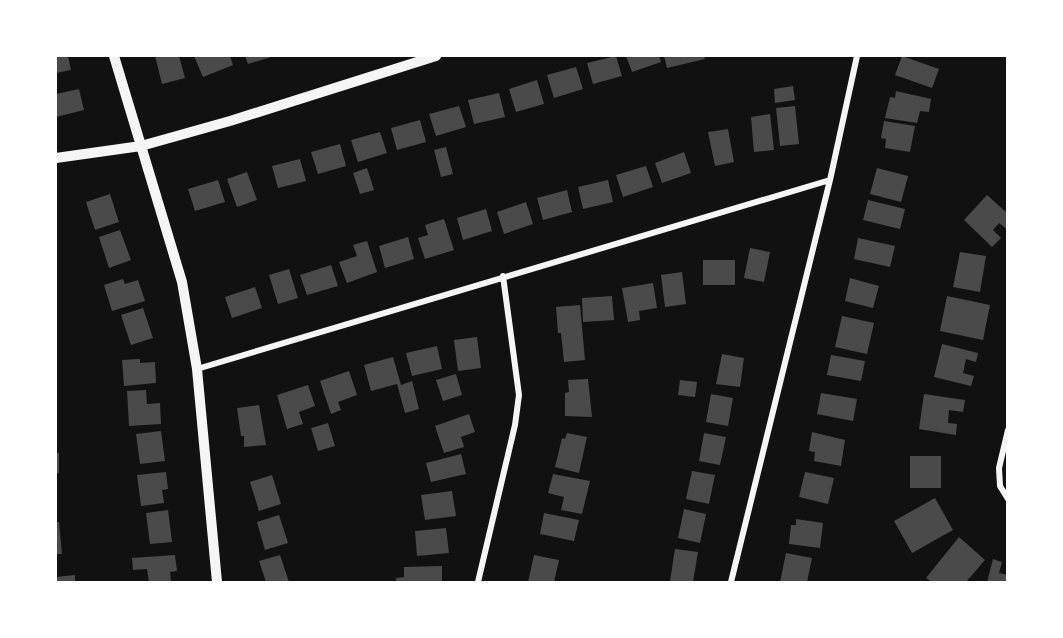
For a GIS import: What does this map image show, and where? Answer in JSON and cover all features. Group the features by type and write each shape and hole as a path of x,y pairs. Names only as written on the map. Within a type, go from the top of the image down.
{"street":[{"path":"114,56 182,282 197,369 217,582"},
{"path":"56,158 141,146 230,121 435,56"},
{"path":"731,582 830,180 857,56"},
{"path":"197,369 830,180"},
{"path":"478,582 515,425 519,395 503,276"},
{"path":"1008,430 999,468 1000,486 1008,499"}],"building":[{"path":"56,56 68,56 71,70 56,73"},
{"path":"155,56 179,56 185,78 162,84"},
{"path":"194,56 230,56 233,65 203,77"},
{"path":"245,56 271,56 271,57 248,64"},
{"path":"616,56 622,76 593,84 587,63"},
{"path":"626,56 659,56 661,62 632,72"},
{"path":"664,56 704,56 705,59 667,68"},
{"path":"902,56 939,69 932,88 895,75"},
{"path":"576,67 583,89 554,98 547,75"},
{"path":"537,80 544,104 516,112 509,89"},
{"path":"793,86 795,100 775,103 774,89"},
{"path":"79,89 84,110 56,117 56,94"},
{"path":"896,91 931,99 929,112 920,111 917,123 885,118 890,97 895,98"},
{"path":"499,93 505,117 474,124 468,100"},
{"path":"459,106 466,127 436,136 429,114"},
{"path":"795,106 799,144 780,146 776,108"},
{"path":"770,114 774,150 754,152 751,117"},
{"path":"420,120 426,142 397,150 391,128"},
{"path":"884,121 915,126 910,152 885,148 886,139 881,138"},
{"path":"728,129 734,162 715,166 708,132"},
{"path":"380,132 387,153 358,162 351,140"},
{"path":"340,144 346,166 318,174 311,152"},
{"path":"446,147 453,174 441,177 434,150"},
{"path":"684,152 691,173 662,183 655,163"},
{"path":"300,159 306,181 278,188 272,166"},
{"path":"646,166 653,187 623,197 616,175"},
{"path":"367,168 374,190 360,194 353,173"},
{"path":"877,168 908,176 901,202 870,194"},
{"path":"247,172 257,200 237,207 227,179"},
{"path":"218,180 225,202 195,211 188,189"},
{"path":"608,180 613,202 583,209 578,187"},
{"path":"567,190 572,212 543,220 537,198"},
{"path":"110,194 119,222 95,230 86,202"},
{"path":"987,195 1008,214 1008,230 999,223 993,230 1001,238 992,247 964,220"},
{"path":"868,200 905,209 900,229 863,220"},
{"path":"526,202 533,224 504,234 497,212"},
{"path":"486,209 492,231 463,240 457,218"},
{"path":"444,219 454,250 425,259 418,238 428,235 425,225"},
{"path":"120,230 131,260 109,268 99,237"},
{"path":"408,237 414,259 385,268 379,246"},
{"path":"858,238 895,246 890,267 854,259"},
{"path":"367,241 377,272 347,283 339,262 357,256 353,245"},
{"path":"750,248 770,252 764,282 744,278"},
{"path":"960,252 986,256 980,292 953,287"},
{"path":"703,260 735,260 735,285 703,285"},
{"path":"331,265 338,286 307,295 300,275"},
{"path":"289,269 298,298 278,304 269,275"},
{"path":"682,272 686,304 665,307 661,275"},
{"path":"850,278 879,286 873,308 845,301"},
{"path":"123,279 125,284 138,280 145,301 112,311 104,285"},
{"path":"653,283 657,308 639,311 640,320 628,322 622,288"},
{"path":"255,287 262,308 232,318 225,297"},
{"path":"612,296 614,320 583,322 582,298"},
{"path":"947,296 990,305 983,340 940,331"},
{"path":"580,305 585,360 564,362 556,307"},
{"path":"143,308 153,338 131,345 121,315"},
{"path":"842,316 874,323 867,354 835,347"},
{"path":"477,337 481,368 458,371 454,340"},
{"path":"942,344 978,353 976,362 966,359 963,373 974,376 971,386 934,377"},
{"path":"437,346 442,369 412,376 406,353"},
{"path":"722,354 744,358 740,387 716,384"},
{"path":"831,355 865,361 861,381 827,375"},
{"path":"393,357 401,385 412,381 419,409 405,413 397,384 371,391 364,365"},
{"path":"140,359 140,363 155,362 156,383 124,386 122,360"},
{"path":"349,371 357,395 338,402 341,410 331,414 320,381"},
{"path":"456,374 462,395 443,401 436,380"},
{"path":"588,379 592,417 565,416 565,393 569,392 568,380"},
{"path":"680,380 697,382 695,397 678,395"},
{"path":"308,385 315,406 299,412 303,424 287,429 277,395"},
{"path":"146,390 147,404 160,403 161,424 129,426 127,391"},
{"path":"821,393 857,399 853,421 817,414"},
{"path":"711,394 733,398 728,426 706,422"},
{"path":"924,394 965,400 963,412 949,410 948,423 957,424 956,435 919,429"},
{"path":"259,405 266,445 244,447 244,436 241,436 237,408"},
{"path":"469,414 475,432 461,437 464,447 444,453 435,426"},
{"path":"328,423 335,446 318,451 311,428"},
{"path":"161,431 165,461 140,464 136,434"},
{"path":"812,432 845,440 841,466 814,461 815,452 809,451"},
{"path":"567,433 587,437 579,473 555,467 562,438 565,439"},
{"path":"704,433 726,437 720,465 699,461"},
{"path":"56,453 59,453 59,473 56,473"},
{"path":"461,454 466,474 431,482 426,463"},
{"path":"910,456 941,456 941,488 910,488"},
{"path":"692,471 715,475 709,504 686,499"},
{"path":"166,472 168,489 162,490 164,503 141,506 137,475"},
{"path":"805,472 834,478 828,504 799,497"},
{"path":"553,474 590,481 582,514 561,510 564,497 548,493"},
{"path":"272,475 281,504 259,511 250,482"},
{"path":"452,491 456,516 425,520 421,495"},
{"path":"935,498 953,530 912,553 894,521"},
{"path":"684,509 706,514 700,543 678,538"},
{"path":"168,510 172,542 150,544 146,513"},
{"path":"544,513 579,520 574,541 540,534"},
{"path":"279,515 288,543 265,550 257,522"},
{"path":"796,519 823,523 820,548 789,544 791,525 796,525"},
{"path":"56,522 59,522 62,554 56,554"},
{"path":"446,528 449,553 417,556 415,531"},
{"path":"959,537 985,560 966,582 932,582 926,578"},
{"path":"675,549 698,552 693,582 670,581"},
{"path":"786,553 812,558 807,582 780,582"},
{"path":"175,555 177,571 170,572 171,582 149,582 147,569 133,570 132,558"},
{"path":"280,555 289,582 266,582 259,561"},
{"path":"534,555 559,560 554,582 528,582"},
{"path":"993,559 1002,562 999,573 1008,575 1008,582 987,582"},
{"path":"442,566 442,582 396,582 396,578 404,577 404,567"},
{"path":"75,575 75,582 56,582 56,577"}]}
